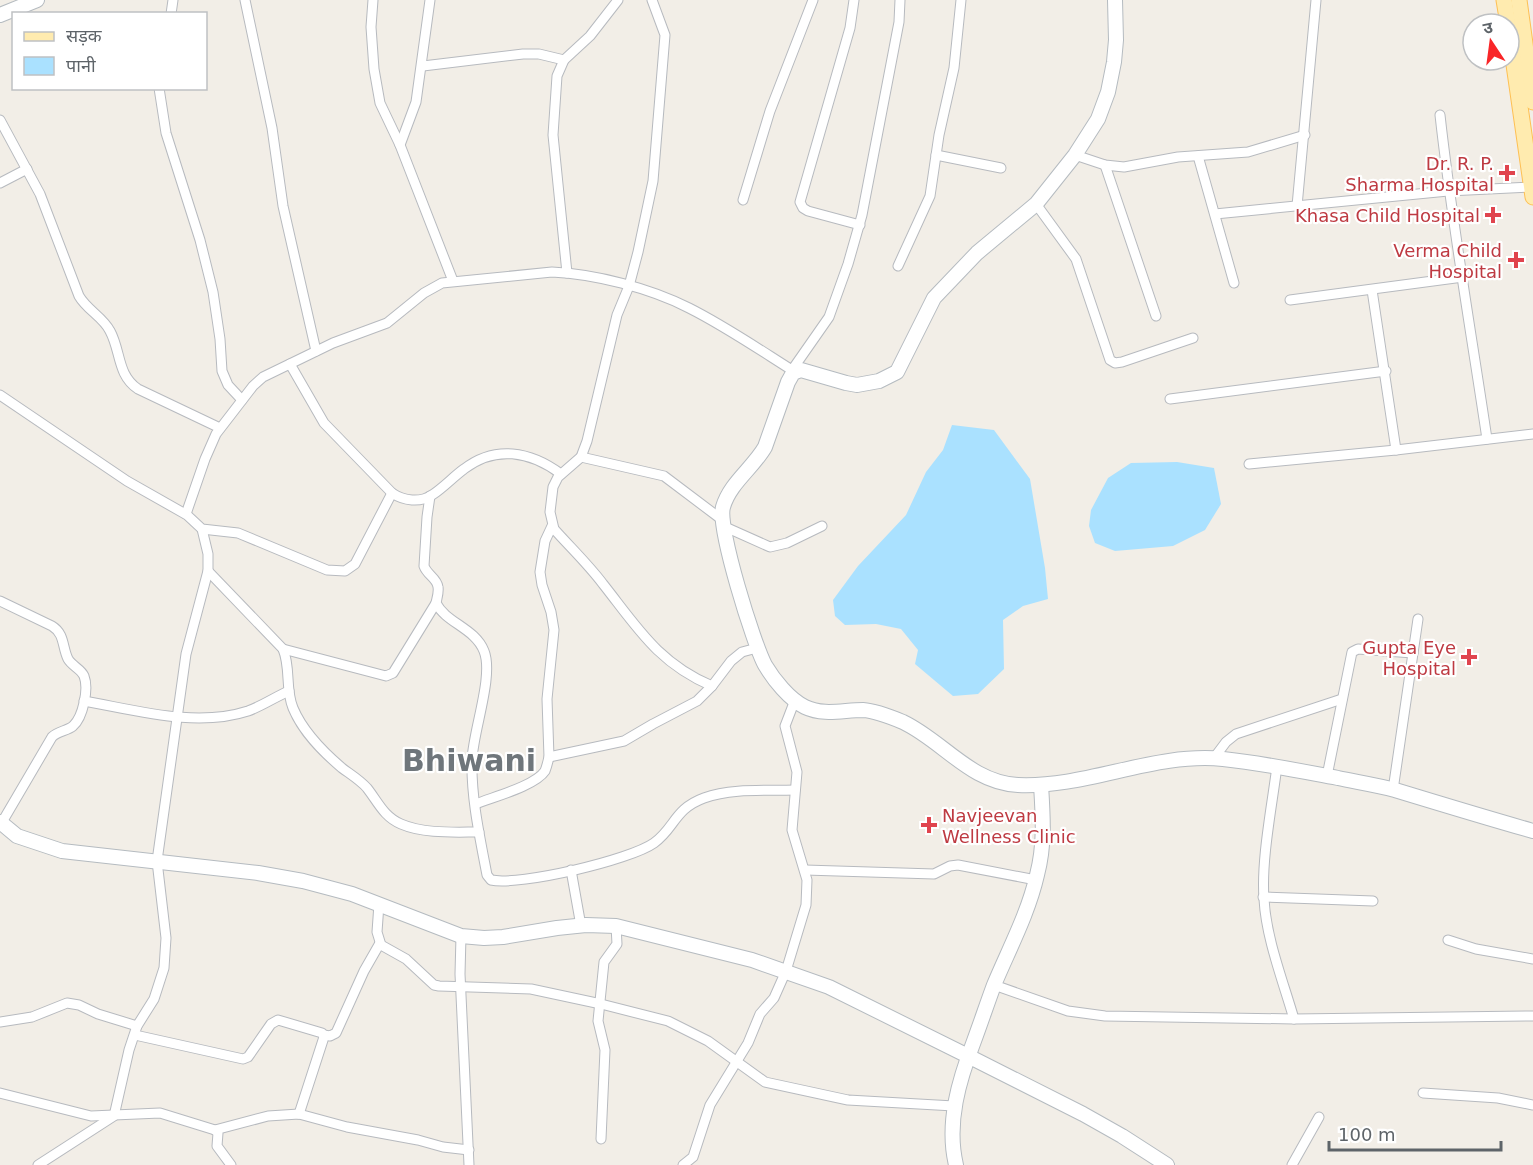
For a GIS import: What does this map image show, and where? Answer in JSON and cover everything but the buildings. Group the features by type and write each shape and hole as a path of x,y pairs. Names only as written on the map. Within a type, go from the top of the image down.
{"main road":[{"path":"1519,0 1533,102"},
{"path":"1515,72 1532,192"}],"street":[{"path":"8,8 37,0"},
{"path":"245,0 272,128 283,206 316,351"},
{"path":"373,0 371,27 378,92 383,111 400,145 453,281"},
{"path":"400,145 415,108 423,66 430,0"},
{"path":"567,273 553,135 557,76 564,60 590,36 618,0"},
{"path":"476,804 540,775 549,757 547,699 554,630 540,572 545,541 552,526 551,497 555,481 581,457 617,315 629,286 653,181 665,45 663,27 652,0"},
{"path":"742,200 771,111 813,0"},
{"path":"851,0 850,28 800,202 808,212 860,225"},
{"path":"900,0 899,22 860,225 837,299 829,317 788,382 765,447 731,490 723,506 722,523 757,648 766,667 803,706 820,711 863,710 886,715 920,731 952,757 979,774 1011,784 1041,785 1183,759 1214,758 1277,766 1393,790 1533,831"},
{"path":"898,266 928,204 954,68 961,0"},
{"path":"186,514 205,459 220,428 258,380 316,351 381,326 394,319 433,287 442,283 539,273 567,273 629,286 689,308 794,371 805,370 846,383 857,384 879,381 897,372 934,298 977,253 1036,204 1075,155 1098,119 1108,92 1116,40 1115,0"},
{"path":"1297,206 1316,0"},
{"path":"423,66 523,54 539,54 564,60"},
{"path":"159,90 166,133 200,240 213,292 222,371 228,385 242,399"},
{"path":"1440,115 1448,191 1464,277 1487,439"},
{"path":"0,120 40,194 79,297 110,330 127,379 138,389 220,428"},
{"path":"1075,155 1105,165 1131,166 1198,156 1248,152 1305,135"},
{"path":"936,155 1001,168"},
{"path":"1198,156 1234,283"},
{"path":"1105,165 1156,316"},
{"path":"0,183 27,169"},
{"path":"1215,214 1448,191 1532,192"},
{"path":"1036,204 1076,259 1110,360 1115,363 1122,362 1193,338"},
{"path":"1290,300 1464,277"},
{"path":"1372,290 1386,371 1396,450"},
{"path":"290,364 324,423 393,493 405,500 430,496 469,465 483,457 498,453 522,454 561,474"},
{"path":"1170,399 1386,371"},
{"path":"0,395 127,482 186,514 202,529 208,554 208,571 186,654 157,861 166,938 164,968 154,999 136,1030 129,1050 114,1116 38,1165"},
{"path":"1249,464 1533,434"},
{"path":"581,457 664,476 722,523 766,546 774,547 787,543 822,526"},
{"path":"202,529 238,532 327,570 339,572 355,564 393,493"},
{"path":"283,649 386,676 393,673 436,603 438,586 424,566 430,496"},
{"path":"552,526 603,584 628,619 647,640 690,675 712,686"},
{"path":"208,571 283,649 287,659 289,691 293,708 315,743 366,788 392,819 411,828 478,832"},
{"path":"0,601 59,631 69,659 85,678 84,701 75,723 52,737 0,823 17,836 62,851 258,873 303,881 352,894 461,936 503,937 581,926 616,926 752,960 829,987 1102,1125 1167,1165"},
{"path":"436,603 441,610 476,638 486,658 487,673 473,750 478,832 487,875 491,880 524,879 623,858 654,843 664,834 682,810 704,798 730,792 795,790"},
{"path":"1393,790 1418,619"},
{"path":"549,757 621,743 691,705 712,686 738,655 757,648"},
{"path":"1327,776 1352,652 1355,649 1413,653"},
{"path":"84,701 202,718 239,713 256,708 289,691"},
{"path":"1214,758 1226,742 1236,734 1342,699"},
{"path":"683,1165 693,1157 710,1105 748,1044 760,1014 774,998 786,971 807,898 805,870 792,830 797,772 785,726 795,700"},
{"path":"1277,766 1263,897 1274,950 1294,1018"},
{"path":"956,1165 953,1143 954,1106 962,1073 994,985 1028,908 1036,880 1044,837 1041,785"},
{"path":"805,870 934,874 950,866 958,865 1036,880"},
{"path":"572,870 581,926"},
{"path":"1263,897 1373,901"},
{"path":"379,904 377,932 380,943 410,963 434,985 462,988 531,989 649,1015 695,1033 737,1060 765,1082 841,1099 954,1106"},
{"path":"601,1139 604,1050 598,1021 604,962 617,944 616,926"},
{"path":"461,936 469,1165"},
{"path":"1448,940 1476,949 1533,959"},
{"path":"0,1022 32,1017 67,1003 79,1005 136,1030 243,1059 249,1057 271,1024 278,1020 324,1035 330,1036 336,1033 364,971 380,943"},
{"path":"994,985 1027,998 1084,1014 1294,1018 1533,1016"},
{"path":"299,1114 324,1035"},
{"path":"0,1093 82,1115 114,1116 160,1113 215,1130 268,1116 299,1114 347,1127 418,1140 442,1147 469,1150"},
{"path":"1423,1093 1498,1098 1533,1105"},
{"path":"1292,1165 1319,1117"},
{"path":"215,1130 218,1133 217,1146 231,1165"}],"water":[{"path":"952,425 994,430 1030,479 1048,599 1023,606 1003,620 1004,669 978,694 953,696 915,664 918,650 901,629 876,624 845,625 835,616 833,600 858,566 906,515 926,472 943,450"},
{"path":"1177,462 1214,468 1221,504 1205,530 1173,546 1115,551 1095,543 1089,526 1091,510 1108,478 1131,463"}],"place":[{"name":"Dr. R. P. Sharma Hospital","path":"1507,173"},
{"name":"Khasa Child Hospital","path":"1493,215"},
{"name":"Verma Child Hospital","path":"1516,260"},
{"name":"Gupta Eye Hospital","path":"1469,657"},
{"name":"Navjeevan Wellness Clinic","path":"929,825"}],"district":[{"name":"Bhiwani","path":"469,760"}]}
